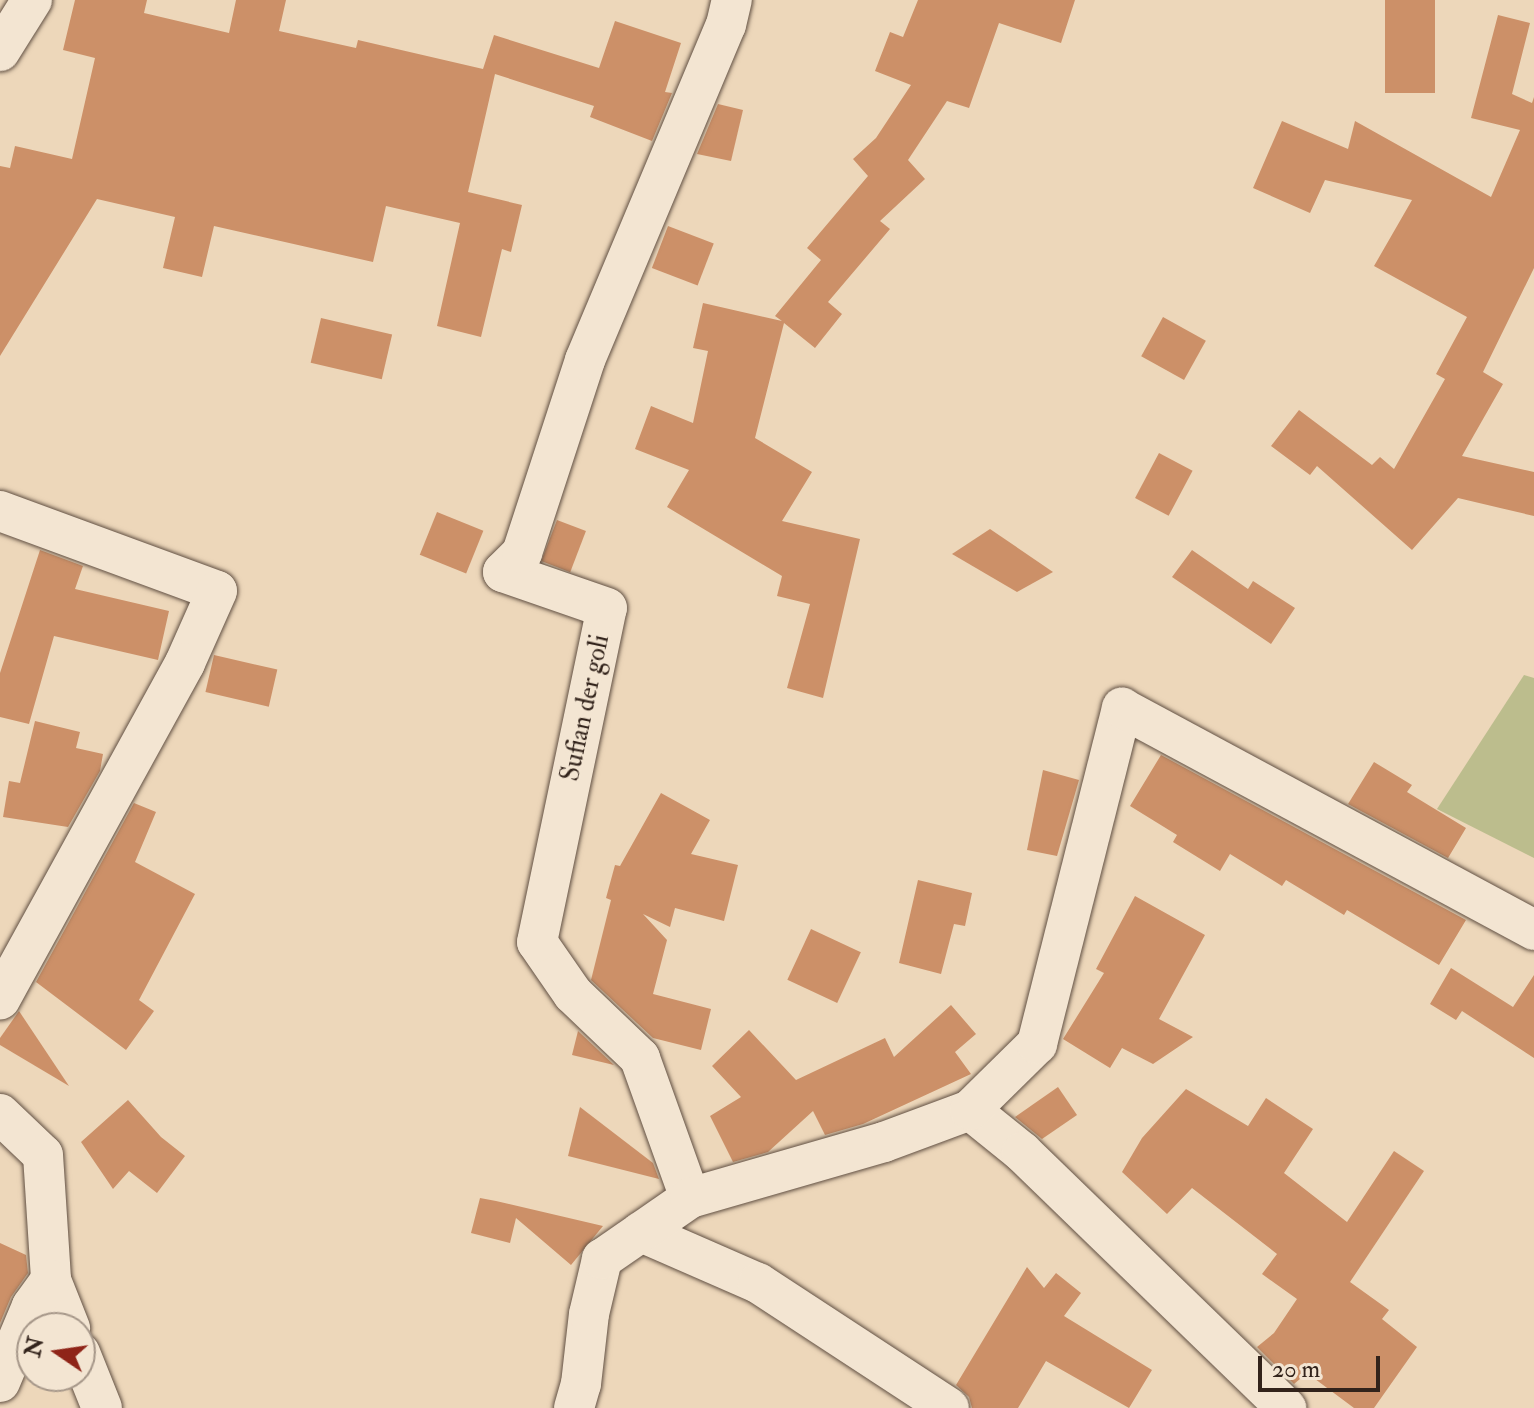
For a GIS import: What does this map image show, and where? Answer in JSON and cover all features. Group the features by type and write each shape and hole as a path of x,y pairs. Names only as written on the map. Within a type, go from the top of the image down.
{"street":[{"path":"0,51 32,0"},
{"name":"Sufian der goli","path":"690,1198 640,1058 573,994 537,942 607,608 503,572 522,553 585,360 726,25 732,0"},
{"path":"0,511 217,591 185,663 0,999"},
{"path":"574,1408 581,1384 589,1314 602,1259 690,1198 884,1142 970,1110 1037,1044 1122,708 1534,930"},
{"path":"970,1110 1034,1163 1286,1408"},
{"path":"0,1114 43,1155 51,1280 64,1312"},
{"path":"641,1232 758,1283 949,1408"},
{"path":"0,1382 32,1306 51,1280"}],"green space":[{"path":"1524,675 1534,678 1534,858 1437,809"}],"building":[{"path":"75,0 147,0 144,13 229,33 236,0 286,0 279,31 356,48 358,40 483,69 494,35 599,68 615,21 681,43 665,92 672,93 652,141 590,117 594,106 495,74 468,192 522,205 511,252 502,249 481,337 437,326 460,223 386,206 373,262 214,226 202,277 163,268 175,217 97,199 0,356 0,166 10,168 15,146 72,159 95,58 63,50"},
{"path":"918,0 1075,0 1061,43 999,23 969,108 947,101 908,160 925,179 880,221 890,229 828,302 842,314 815,348 784,323 755,438 812,472 782,521 860,539 823,698 787,688 810,604 777,596 782,576 667,507 689,470 635,449 651,406 693,423 708,351 693,348 703,303 782,321 775,316 821,260 807,248 868,176 853,159 876,138 911,85 875,71 890,32 903,37"},
{"path":"1385,0 1435,0 1435,93 1385,93"},
{"path":"1498,15 1530,23 1512,94 1532,103 1534,97 1534,268 1483,372 1503,384 1462,456 1534,472 1534,516 1458,498 1412,550 1317,466 1310,475 1271,446 1299,410 1372,465 1380,457 1394,469 1445,379 1436,374 1467,317 1374,266 1412,200 1325,180 1310,213 1253,188 1282,121 1348,149 1355,121 1491,197 1520,130 1471,118"},
{"path":"718,104 743,110 731,161 697,154"},
{"path":"668,226 714,244 698,286 652,268"},
{"path":"1163,317 1206,341 1184,380 1141,356"},
{"path":"321,318 392,334 382,379 311,363"},
{"path":"1159,453 1193,471 1169,516 1135,498"},
{"path":"437,512 483,531 466,573 420,555"},
{"path":"557,520 586,531 570,572 541,561"},
{"path":"990,529 1053,572 1017,592 952,554"},
{"path":"40,550 83,566 75,589 169,611 158,660 54,636 29,724 0,717 0,673"},
{"path":"1192,550 1248,589 1253,581 1295,608 1271,644 1172,577"},
{"path":"214,655 277,670 269,707 205,692"},
{"path":"35,721 80,732 76,748 103,754 100,771 68,827 3,817 9,781 20,783"},
{"path":"1161,755 1466,920 1439,965 1347,910 1344,915 1286,880 1282,886 1230,854 1220,871 1173,842 1177,835 1130,806"},
{"path":"1374,762 1412,785 1407,792 1466,828 1448,858 1348,804"},
{"path":"1043,770 1079,780 1057,856 1027,850"},
{"path":"661,793 710,820 691,854 738,865 724,921 675,908 670,927 643,914 667,940 653,994 711,1009 701,1050 653,1038 591,980 611,900 606,898 615,865 620,866"},
{"path":"134,803 156,812 135,862 195,894 139,1000 154,1011 126,1050 36,982"},
{"path":"918,880 972,893 965,926 954,924 941,974 899,963"},
{"path":"1135,896 1205,935 1159,1019 1193,1037 1153,1064 1122,1048 1110,1068 1063,1039 1104,973 1096,969"},
{"path":"811,929 861,952 837,1003 787,980"},
{"path":"1451,968 1513,1007 1534,975 1534,1058 1462,1011 1456,1020 1430,1004"},
{"path":"951,1005 976,1034 955,1052 971,1074 863,1124 825,1135 813,1111 768,1152 733,1162 710,1116 741,1097 712,1066 749,1030 796,1080 885,1038 894,1057"},
{"path":"19,1011 69,1086 0,1045 0,1038"},
{"path":"578,1031 614,1065 572,1055"},
{"path":"1058,1087 1077,1115 1042,1139 1015,1117"},
{"path":"1186,1089 1248,1126 1266,1098 1313,1129 1284,1173 1347,1222 1394,1151 1424,1171 1350,1282 1389,1310 1382,1319 1417,1347 1374,1408 1354,1408 1307,1373 1294,1384 1257,1347 1274,1333 1297,1299 1262,1274 1277,1254 1192,1188 1167,1214 1122,1172 1142,1138"},
{"path":"128,1100 161,1137 185,1156 157,1193 129,1171 113,1189 81,1142"},
{"path":"580,1107 653,1163 659,1179 568,1156"},
{"path":"480,1198 603,1226 571,1265 516,1218 510,1243 471,1233"},
{"path":"0,1243 26,1255 28,1273 11,1297 0,1323"},
{"path":"1027,1267 1044,1288 1056,1273 1081,1293 1064,1316 1152,1370 1129,1408 1046,1361 1018,1408 972,1408 969,1397 956,1385"}]}
